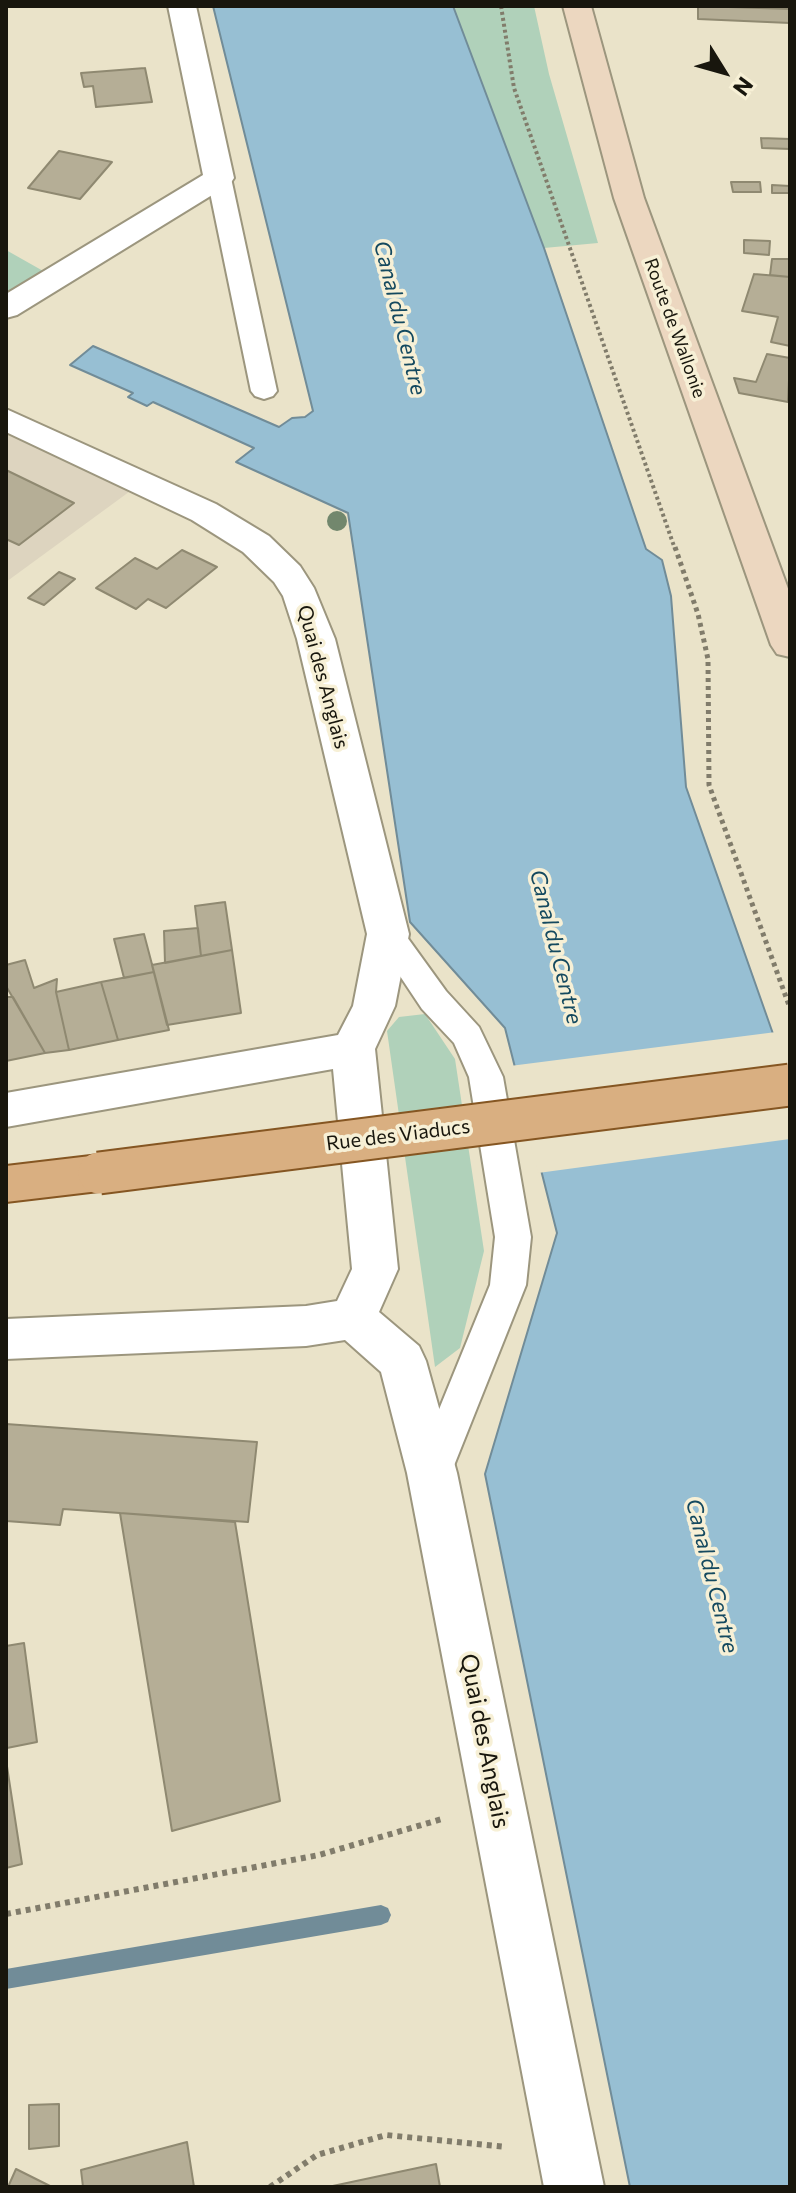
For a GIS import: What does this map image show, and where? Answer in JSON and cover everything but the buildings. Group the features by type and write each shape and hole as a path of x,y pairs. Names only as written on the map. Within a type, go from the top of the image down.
{"main road":[{"name":"Route de Wallonie","path":"577,6 629,198 790,645"},
{"name":"Rue des Viaducs","path":"6,1184 790,1085"}],"street":[{"path":"6,308 219,178 182,6"},
{"name":"Quai des Anglais","path":"6,419 204,512 256,544 287,574 301,596 316,639 388,934 374,1006 353,1049"},
{"path":"6,1110 353,1049 375,1269 353,1318 306,1326 6,1339"},
{"name":"Quai des Anglais","path":"353,1318 402,1361 432,1473 570,2170"}],"lane":[{"path":"219,178 264,391"},
{"path":"388,934 434,1000 467,1036 486,1077 513,1237 508,1285 432,1473"}],"path":[{"path":"501,6 514,88 698,614 708,659 709,785 790,1008"},
{"path":"6,1914 319,1855 497,1803"},
{"path":"270,2187 317,2155 386,2135 570,2170"}],"shaded area":[{"path":"6,419 133,489 6,582"}],"green space":[{"path":"453,6 534,6 549,74 598,243 544,248"},
{"path":"6,250 52,276 6,306"},
{"path":"425,1014 455,1059 484,1251 460,1348 435,1367 387,1031 399,1017"}],"water":[{"name":"Canal du Centre","path":"213,6 453,6 544,248 646,549 662,560 671,596 686,787 790,1082 790,2187 630,2187 485,1474 557,1233 505,1028 410,922 348,513 236,462 254,448 153,402 147,406 128,397 133,393 70,365 93,346 279,427 292,418 305,417 313,411"}],"pier":[{"path":"776,1032 790,1070 790,1139 538,1173 510,1066"}],"waterway":[{"path":"6,1979 381,1915"}]}
